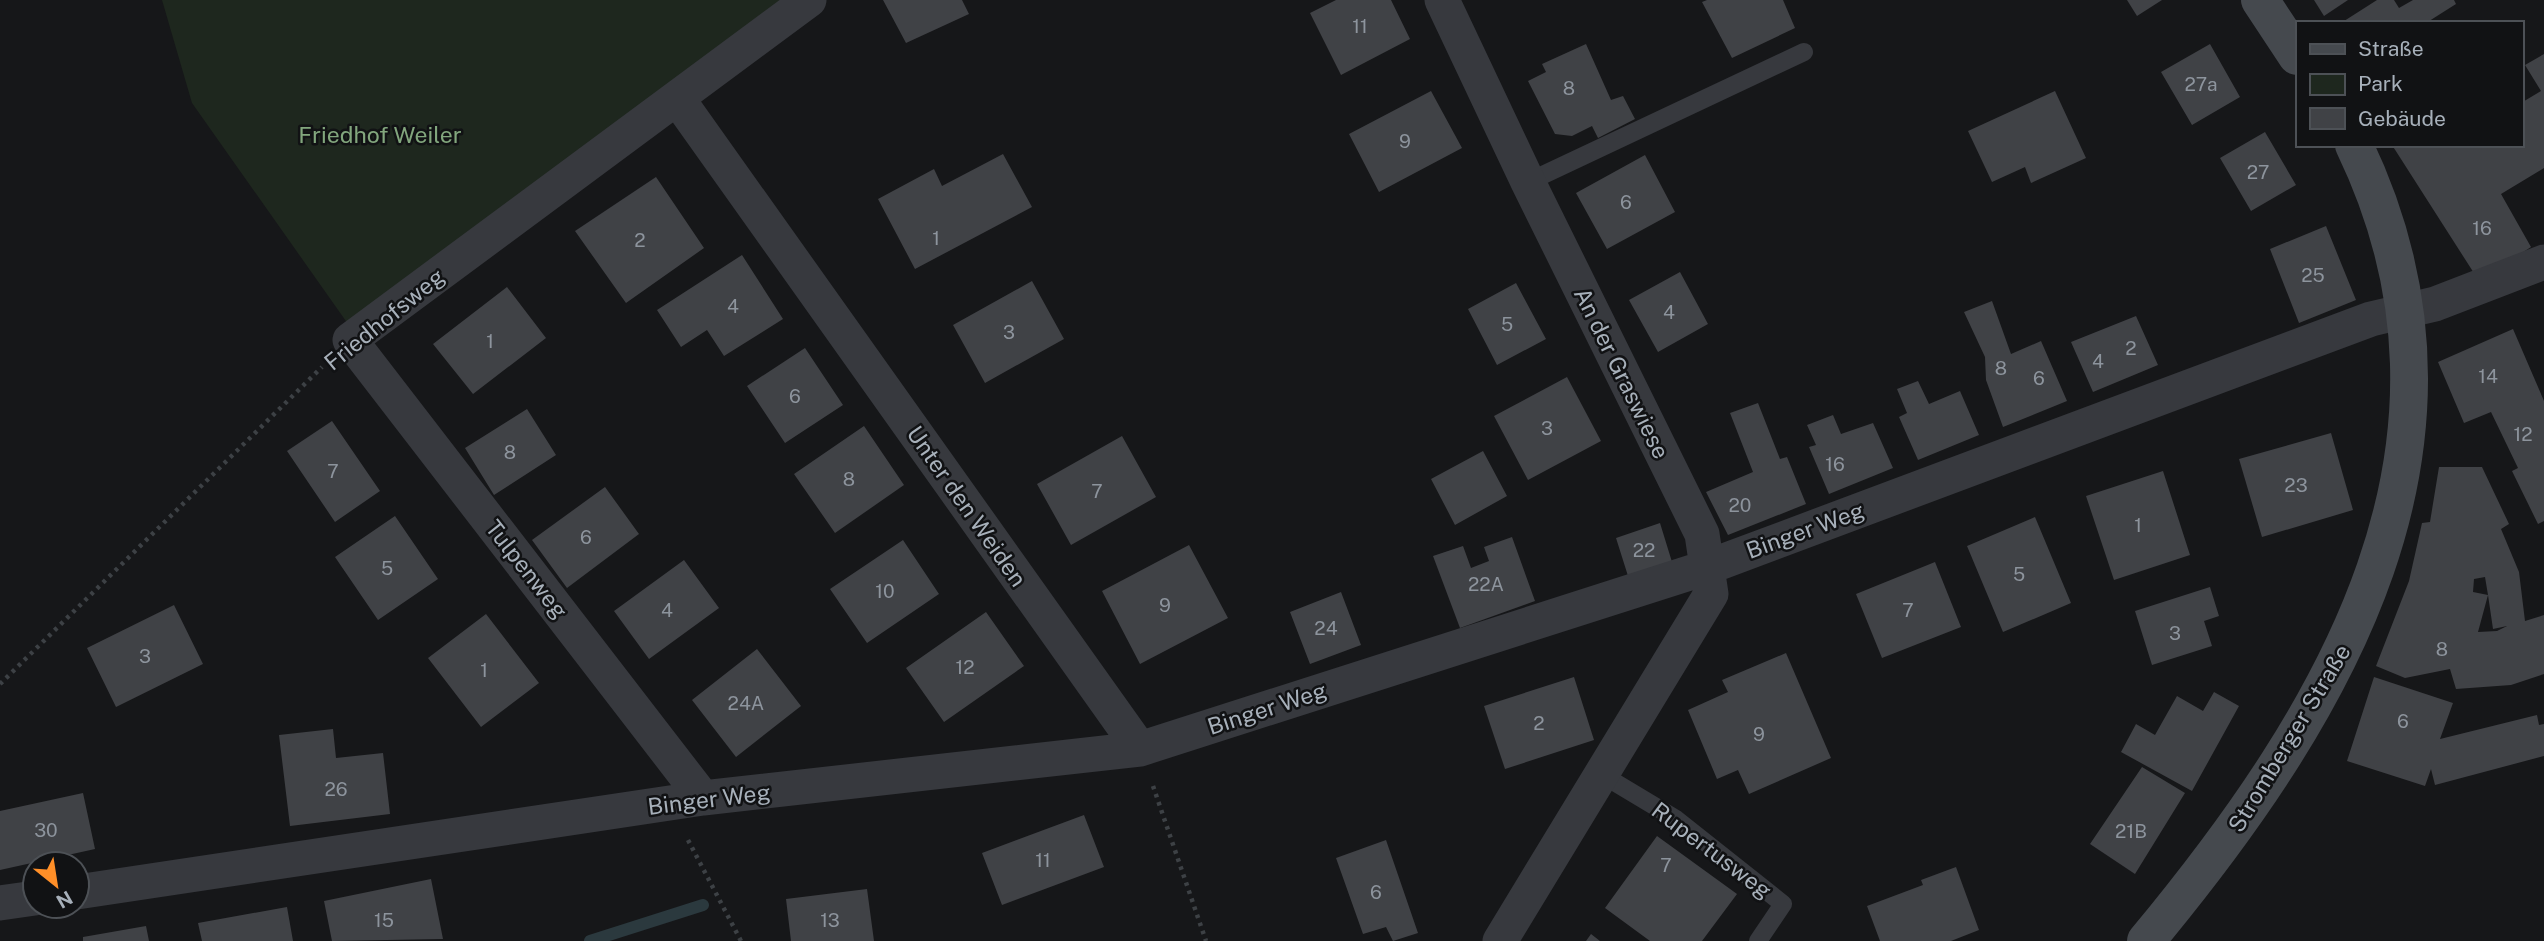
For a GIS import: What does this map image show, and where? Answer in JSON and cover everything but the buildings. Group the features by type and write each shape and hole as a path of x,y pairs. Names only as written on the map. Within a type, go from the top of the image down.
{"main road":[{"path":"2260,0 2296,54"},
{"name":"Stromberger Straße","path":"2146,941 2213,861 2266,786 2352,635 2381,555 2403,471 2409,418 2410,364 2405,311 2384,217 2355,147"}],"street":[{"name":"Friedhofsweg","path":"350,340 809,0"},
{"name":"An der Graswiese","path":"1442,0 1528,182 1702,534 1708,567"},
{"name":"Unter den Weiden","path":"677,98 1140,749"},
{"name":"Binger Weg","path":"91,890 668,803 1140,749 1708,567 2358,324 2435,304 2544,262"},
{"name":"Tulpenweg","path":"350,340 703,799"},
{"path":"1500,941 1711,594 1708,567"},
{"path":"0,903 21,900"}],"lane":[{"path":"1528,182 1804,52"},
{"name":"Rupertusweg","path":"1601,774 1676,819 1783,904 1758,941"}],"path":[{"name":"Friedhofsweg","path":"0,684 350,340"},
{"path":"1140,749 1206,941"},
{"path":"668,803 741,941"}],"green space":[{"name":"Friedhof Weiler","path":"162,0 784,0 348,324 192,103"}],"waterway":[{"path":"590,941 703,905"}]}
